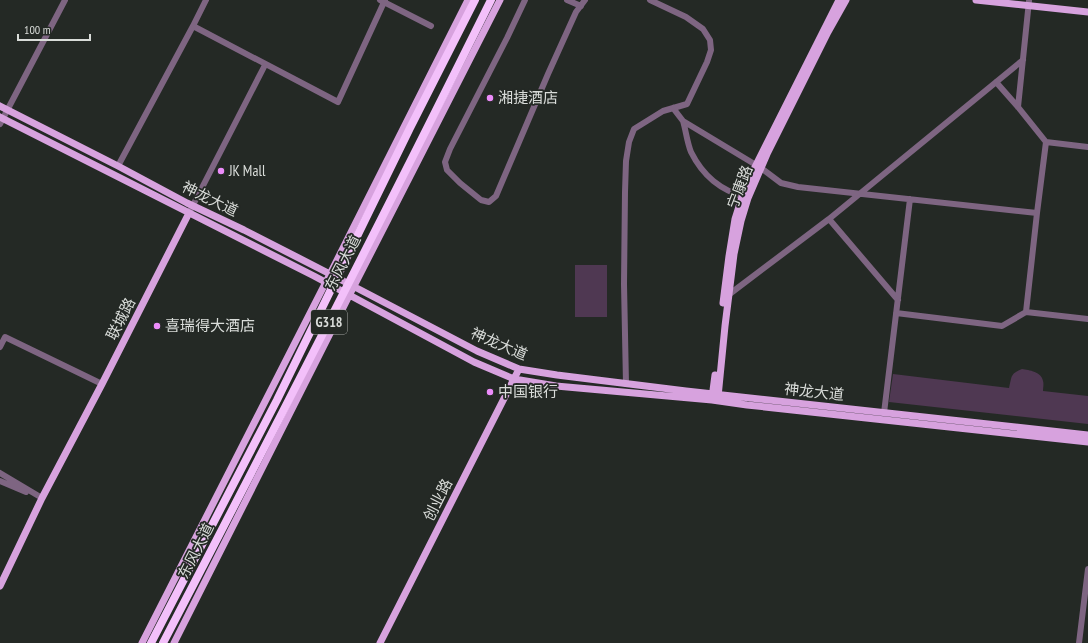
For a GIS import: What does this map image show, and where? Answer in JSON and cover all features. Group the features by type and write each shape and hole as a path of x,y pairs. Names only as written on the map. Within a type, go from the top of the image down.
{"highway":[{"name":"东风大道","path":"151,643 277,400 475,0"},
{"name":"东风大道","path":"163,643 289,401 491,0"}],"main road":[{"path":"142,643 326,283 468,0"},
{"path":"174,643 349,295 500,0"},
{"path":"758,167 839,0"},
{"name":"宁康路","path":"715,397 726,296 745,198 758,167 846,0"},
{"path":"976,0 1088,8"},
{"path":"1016,0 1029,4 1088,12"},
{"name":"神龙大道","path":"0,106 118,166 191,209 474,362 514,379 556,386 715,397 884,413 1088,435"},
{"name":"神龙大道","path":"1,120 191,209 244,230 477,351 519,369 715,397 747,405 1088,442"},
{"name":"联城路","path":"0,586 42,498 191,209"},
{"name":"创业路","path":"380,643 519,369"}],"street":[{"path":"1,120 65,0"},
{"path":"118,166 206,0"},
{"path":"525,0 450,149 445,162 447,170 460,183 481,200 489,202 496,196 576,12 585,0"},
{"path":"567,0 581,6"},
{"path":"626,384 624,284 625,192 626,161 629,142 634,129 663,111 687,104 707,62 711,50 710,40 703,29 686,17 650,0"},
{"path":"193,26 338,102 383,1 431,26"},
{"path":"1018,107 1029,4"},
{"path":"726,296 861,194 1023,60"},
{"name":"联城路","path":"191,209 265,65"},
{"path":"996,82 1046,142 1026,312"},
{"path":"673,108 683,121 758,167 781,184 1037,213"},
{"path":"683,121 691,152 707,176 714,183 745,198"},
{"path":"1046,142 1088,146"},
{"path":"884,413 910,199"},
{"path":"829,219 898,300"},
{"path":"896,313 1002,326 1026,312 1088,319"},
{"path":"0,347 5,337 102,384"},
{"path":"0,473 42,498"},
{"path":"0,481 42,498"},
{"path":"1079,643 1088,569"}],"shaded area":[{"path":"575,265 607,265 607,317 575,317"},
{"path":"1022,369 1035,372 1040,375 1043,382 1043,391 1088,396 1088,424 889,402 893,374 1009,388 1012,376 1015,372"}],"place":[{"name":"湘捷酒店","path":"490,98"},
{"name":"JK Mall","path":"221,171"},
{"name":"喜瑞得大酒店","path":"157,326"},
{"name":"中国银行","path":"490,392"}]}
